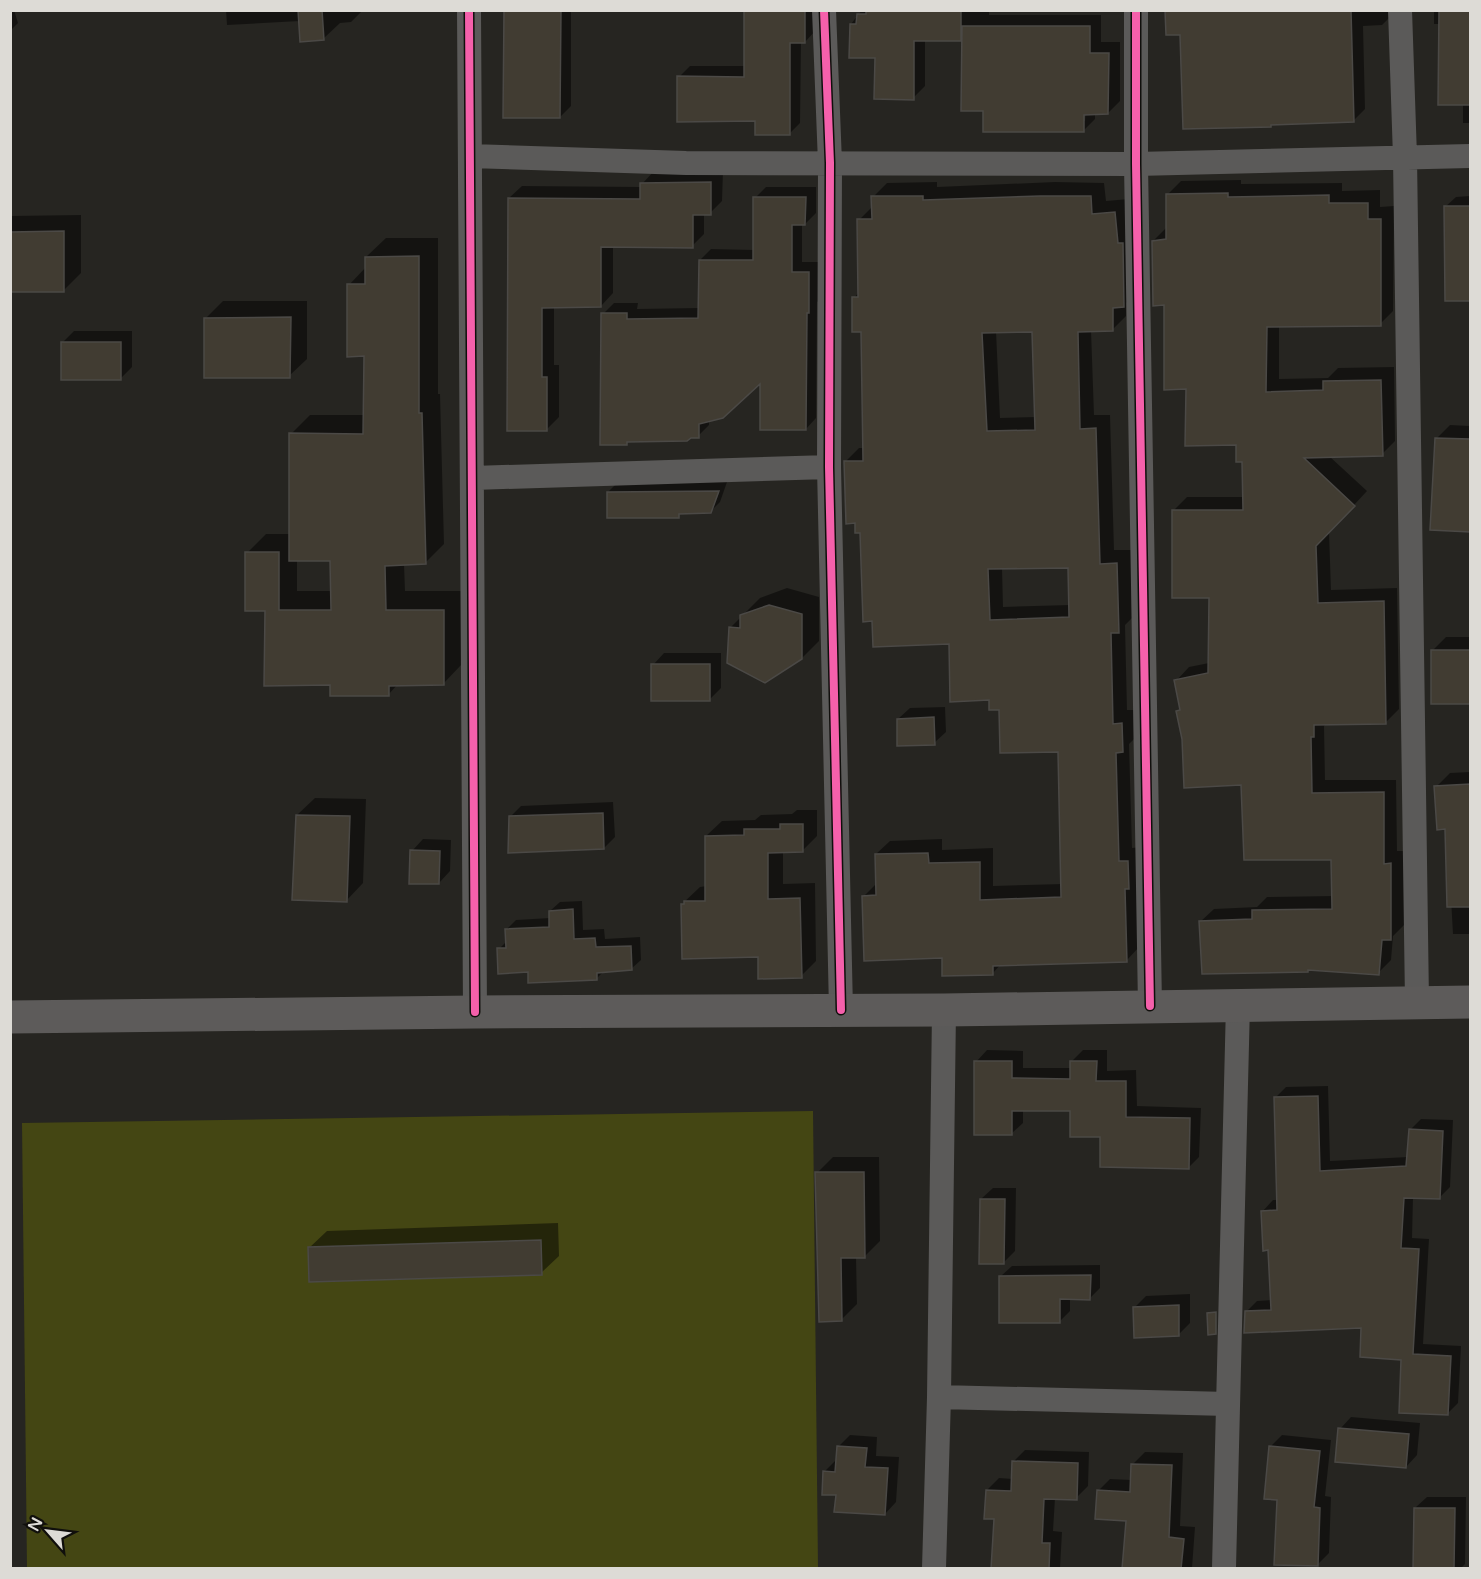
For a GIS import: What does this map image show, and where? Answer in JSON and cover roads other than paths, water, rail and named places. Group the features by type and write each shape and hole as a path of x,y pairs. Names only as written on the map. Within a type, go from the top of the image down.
{"main road":[{"path":"10,1017 944,1010 1470,1002"}],"street":[{"path":"470,10 475,1012"},
{"path":"824,10 830,163 829,467 842,1010"},
{"path":"1136,10 1136,164 1150,1006"},
{"path":"1400,10 1405,157 1417,1002"},
{"path":"470,156 686,164 1136,164 1470,156"},
{"path":"473,478 829,467"},
{"path":"1224,1569 1238,1004"},
{"path":"934,1569 939,1397 944,1010"},
{"path":"939,1397 1228,1404"}]}
